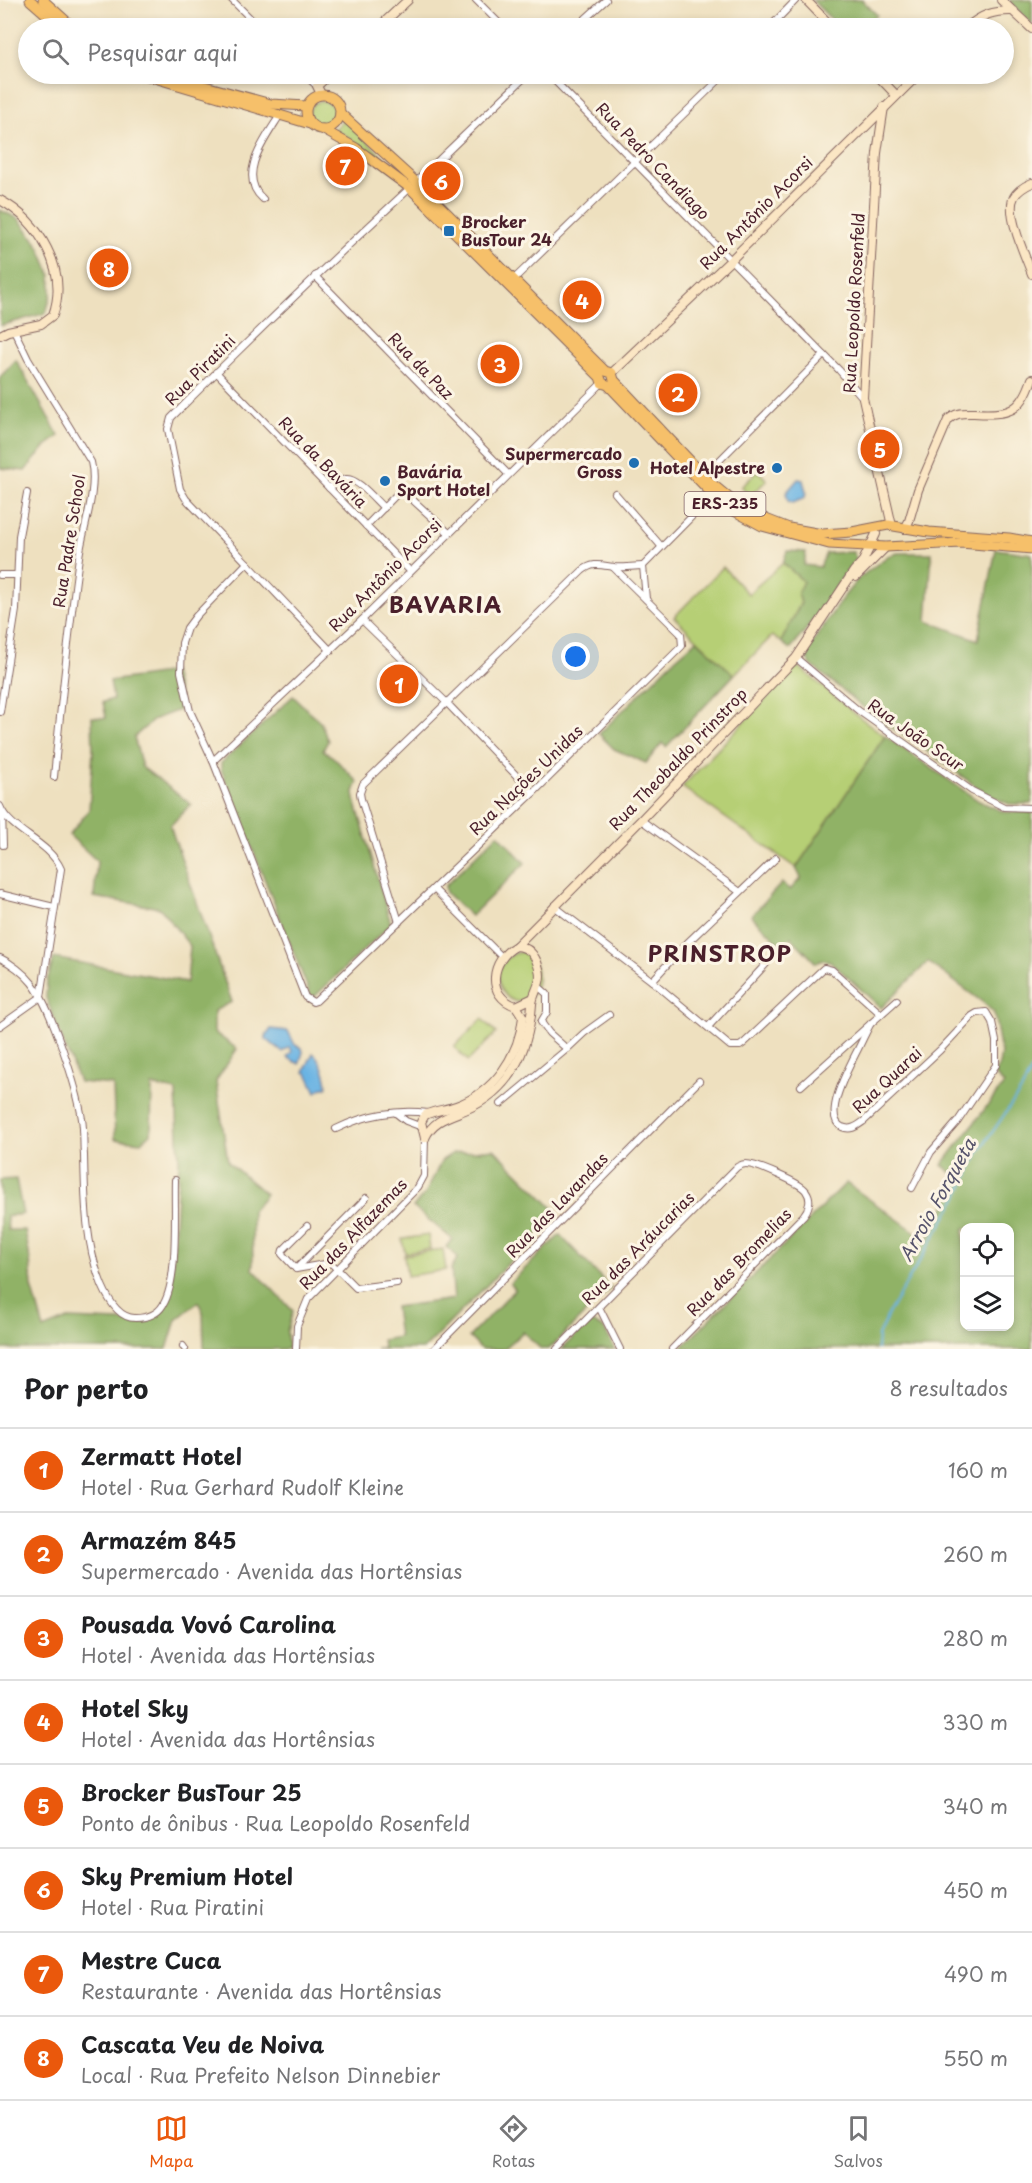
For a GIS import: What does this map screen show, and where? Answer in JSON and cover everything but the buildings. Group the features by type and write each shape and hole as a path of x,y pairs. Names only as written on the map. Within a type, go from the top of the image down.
{"main road":[{"path":"43,0 63,18"},
{"path":"32,1 51,18"},
{"name":"ERS-235","path":"175,84 322,129 413,185 514,279 713,495 736,512 775,531 829,544 870,546 961,543 1032,549"},
{"path":"198,84 271,104 306,106"},
{"path":"310,124 305,115 306,106 319,90"},
{"name":"ERS-235","path":"319,90 335,99 340,113 704,476 726,497 740,506 789,528 833,534 886,527 1032,542"},
{"path":"322,129 336,123 340,113"},
{"path":"886,527 897,532 889,544 878,541 886,527"},
{"path":"889,544 905,529"}],"street":[{"path":"232,0 250,18"},
{"path":"389,18 408,0"},
{"path":"476,0 494,18"},
{"path":"587,18 606,0"},
{"path":"779,18 796,0"},
{"path":"806,0 823,18"},
{"path":"979,18 984,14 1000,10 1007,4 1032,30"},
{"path":"313,84 319,90 323,84"},
{"name":"Rua Piratini","path":"331,651 186,499 180,489 168,429 171,418 315,276 518,84"},
{"name":"Rua Pedro Candiago","path":"558,84 824,355 863,398"},
{"path":"514,279 715,84"},
{"path":"886,84 896,95"},
{"name":"Rua Antônio Acorsi","path":"213,760 363,620 508,474 908,84"},
{"name":"Rua Leopoldo Rosenfeld","path":"884,107 877,153 863,398 885,499 886,527"},
{"path":"263,199 257,194 252,184 251,173 260,148 280,115"},
{"path":"1032,183 1022,188 1014,196 1012,206 1016,227 1032,274"},
{"path":"0,200 35,227 43,240 57,278 57,304 53,315 41,324 0,335"},
{"name":"Rua da Paz","path":"315,276 508,474"},
{"name":"Rua Padre School","path":"14,330 28,359 91,462 94,471 94,485 80,551 69,629 54,777"},
{"path":"704,476 824,355"},
{"name":"Rua da Bavária","path":"216,372 410,572"},
{"path":"905,529 918,490 948,420 957,413 980,414 1013,410 1022,402 1032,380"},
{"path":"329,488 345,479 351,479 384,508"},
{"path":"0,712 16,610 19,536 27,493"},
{"path":"615,493 661,546"},
{"path":"366,526 397,494 407,494 449,533"},
{"path":"399,922 360,793 363,784 582,571 593,564 613,567 643,566 713,495"},
{"name":"Rua Theobaldo Prinstrop","path":"502,957 516,946 641,820 796,658 863,561 870,546 886,527"},
{"name":"Rua Theobaldo Prinstrop","path":"838,595 889,544"},
{"path":"213,760 190,711 184,690 181,672 182,643 187,628 196,616 248,563"},
{"path":"643,566 646,599"},
{"name":"Rua Nações Unidas","path":"213,760 305,997 309,1002 316,1001 682,646 681,634 613,567"},
{"path":"0,575 16,575"},
{"path":"363,620 533,793"},
{"name":"Rua João Scur","path":"796,658 859,711 972,791 1004,807 1032,808"},
{"path":"1,809 3,845"},
{"path":"0,1026 41,996 61,869 51,853 1,809"},
{"path":"641,820 740,892"},
{"path":"652,981 684,946 776,858"},
{"path":"425,1138 422,1118 428,1113 467,1101 487,1088 501,1073 511,1059 522,1028 523,1017 516,1006 498,994 495,985 495,970 502,957 434,889"},
{"path":"0,894 54,907"},
{"path":"554,906 652,981 730,1046 740,1046 824,968 832,970 881,1014"},
{"path":"425,1138 436,1123 480,1102 493,1092 512,1071 525,1046 530,1030 533,998 540,973 538,964 527,948 527,933"},
{"path":"516,946 527,948"},
{"path":"0,958 32,982 41,996 77,1091 82,1121 86,1212 91,1250 102,1286 119,1312 129,1318 144,1318 156,1313 163,1305 168,1291 173,1270 175,1179"},
{"path":"708,1027 766,964"},
{"path":"538,986 547,994 547,1012 541,1022 549,1033 567,1049"},
{"path":"516,1006 533,998"},
{"path":"801,1086 897,1000"},
{"name":"Rua Quarai","path":"871,1023 838,1092 835,1118 837,1124 844,1128 851,1129 864,1121 977,1013 986,1012 992,1022 996,1041 996,1065 958,1121 931,1152 912,1188"},
{"path":"501,1104 584,1033 609,1015"},
{"name":"Rua das Lavandas","path":"434,1349 699,1081"},
{"path":"336,1129 365,1117 408,1111 428,1113"},
{"path":"397,1114 406,1121 422,1127"},
{"name":"Rua das Alfazemas","path":"296,1349 297,1326 301,1311 308,1299 418,1187 424,1176 425,1138"},
{"name":"Rua das Bromelias","path":"672,1349 807,1211 809,1199 804,1188 752,1165 742,1164 737,1167"},
{"name":"Rua das Aráucarias","path":"557,1349 737,1167"},
{"path":"296,1269 366,1198"},
{"path":"296,1269 283,1257 283,1250 307,1226"},
{"path":"296,1269 331,1263 338,1267 356,1288 397,1283"},
{"path":"599,1307 620,1349"}],"green space":[{"path":"812,0 862,0 877,15 874,18 830,18"},
{"path":"1010,0 1032,0 1032,24 1010,2"},
{"path":"322,101 331,105 335,114 331,123 322,127 313,123 309,114 313,105"},
{"path":"344,119 399,176 348,137 334,130"},
{"path":"0,210 19,219 39,246 51,275 51,295 46,313 0,326"},
{"path":"16,360 59,436 46,446 25,471 0,468 0,377"},
{"path":"758,471 767,480 750,496 741,487"},
{"path":"996,549 1032,554 1032,804 1009,804 987,794 907,737 883,723 811,665 805,654 841,600 859,578 888,556 898,553 932,553 927,621 978,640"},
{"path":"787,551 806,552 804,565 820,567 826,553 853,552 856,559 790,649 781,642 801,603 798,593 803,581 783,563"},
{"path":"783,563 803,581 798,593 801,602 781,642 772,636 734,675 674,617 723,567 748,594"},
{"path":"697,640 734,675 666,747 662,743 646,763 614,749 599,734"},
{"path":"796,667 799,667 885,736 796,868 682,787"},
{"path":"173,672 182,709 155,719 134,737 142,767 191,804 170,826 232,1002 214,1011 214,1032 237,1049 216,1081 228,1162 266,1194 252,1211 253,1269 293,1311 287,1331 288,1349 204,1349 203,1312 198,1302 176,1320 167,1349 0,1349 0,1180 16,1179 23,1214 7,1216 8,1230 25,1230 32,1287 44,1329 68,1319 144,1322 156,1317 164,1308 171,1291 179,1161 176,1091 152,1086 151,1134 141,1142 115,1139 113,1085 79,1082 46,998 47,981 54,958 187,982 190,946 160,908 94,897 97,861 69,835 89,810 93,751 92,717 106,718 103,702 113,699 110,681"},
{"path":"293,696 321,723 328,741 323,750 358,782 354,792 355,800 391,924 312,999 221,769 221,763"},
{"path":"885,736 979,801 1004,812 1032,812 1032,1349 680,1349 846,1183 927,1240 960,1179 942,1165 1004,1084 994,1074 999,1065 1001,1053 994,1013 928,962 881,1008 830,961 823,960 816,963 791,937 782,945 751,916 782,883 790,890 801,878 796,868"},
{"path":"498,834 525,863 471,916 446,893 445,886"},
{"path":"522,952 532,959 537,970 537,977 531,995 517,1002 509,998 502,990 499,973 506,959"},
{"path":"482,1019 496,1033 468,1061 454,1047"},
{"path":"494,1149 558,1213 424,1349 376,1349 383,1347 382,1340 399,1337 395,1307 454,1299 451,1269 458,1257 446,1247 452,1239 413,1207 425,1194 442,1160 453,1153"},
{"path":"428,1235 430,1249 405,1253 402,1239"},
{"path":"560,1235 611,1288 549,1349 541,1349 523,1332 504,1349 481,1349 469,1337 515,1289 510,1283"},
{"path":"443,1249 446,1270 407,1276 404,1255"},
{"path":"592,1322 604,1329 615,1349 562,1349 585,1326"}],"water":[{"path":"798,479 803,480 805,498 793,503 788,501 786,493"},
{"path":"271,1029 288,1031 295,1045 302,1048 299,1064 287,1057 292,1052 290,1047 282,1052 266,1039"},
{"path":"313,1053 321,1064 327,1084 327,1088 316,1092 307,1073 304,1072"}],"waterway":[{"name":"Arroio Forqueta","path":"877,1349 878,1336 888,1314 957,1198 978,1153 1022,1089 1032,1069"}],"place":[{"name":"Mestre Cuca","path":"345,166"},
{"name":"Sky Premium Hotel","path":"441,181"},
{"name":"Brocker BusTour 24","path":"449,231"},
{"name":"Cascata Veu de Noiva","path":"109,268"},
{"name":"Hotel Sky","path":"582,300"},
{"name":"Pousada Vovó Carolina","path":"500,364"},
{"name":"Armazém 845","path":"678,393"},
{"name":"Brocker BusTour 25","path":"880,449"},
{"name":"Supermercado Gross","path":"634,463"},
{"name":"Hotel Alpestre","path":"777,468"},
{"name":"Bavária Sport Hotel","path":"385,481"},
{"name":"Zermatt Hotel","path":"399,684"}],"district":[{"name":"BAVARIA","path":"446,605"},
{"name":"PRINSTROP","path":"720,954"}]}
